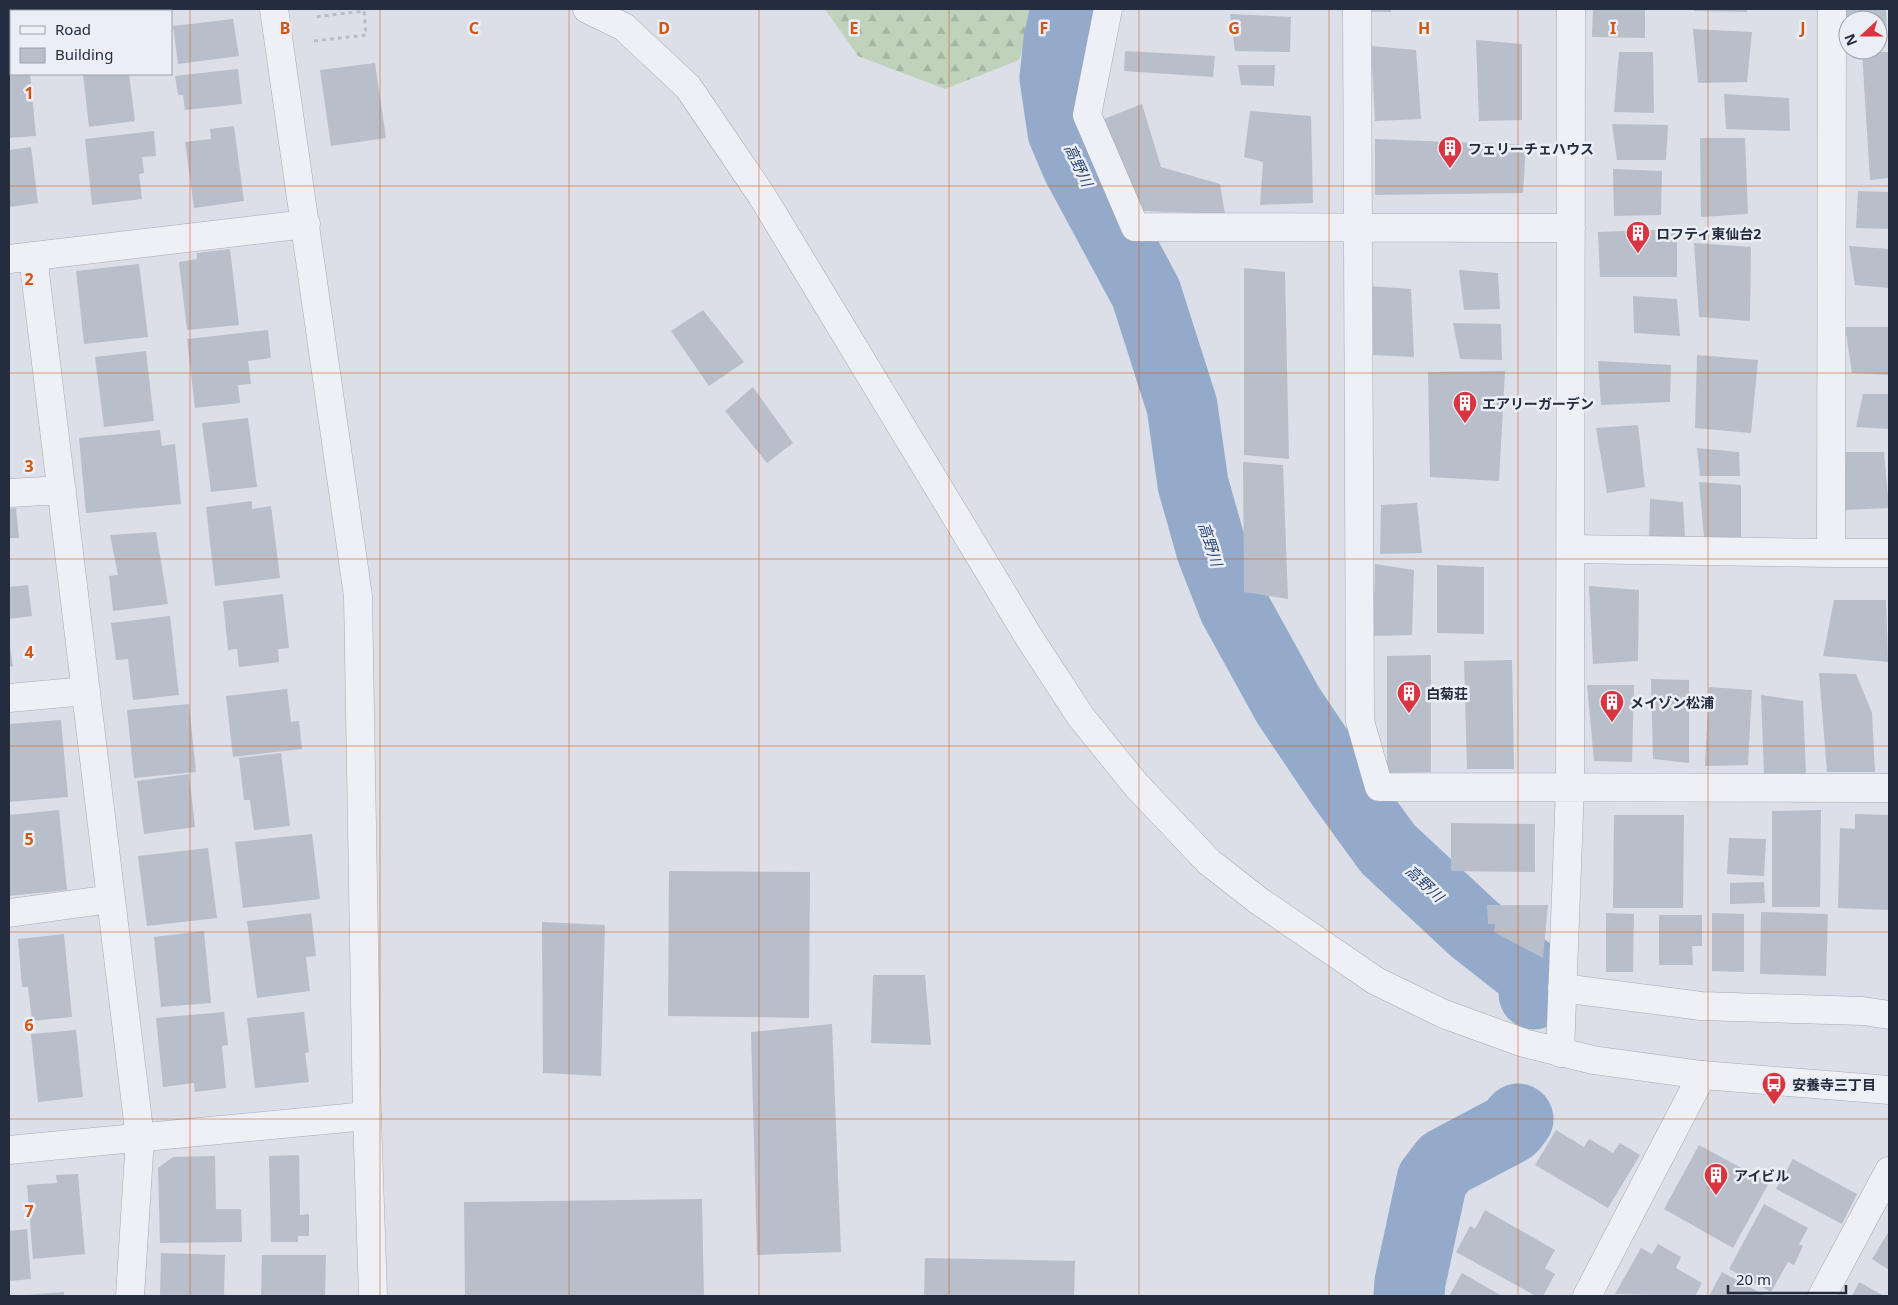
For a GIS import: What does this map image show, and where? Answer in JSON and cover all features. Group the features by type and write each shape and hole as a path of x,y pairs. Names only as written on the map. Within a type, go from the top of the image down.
{"street":[{"path":"274,9 358,596 367,1116 373,1296"},
{"path":"587,9 624,27 688,87 762,196 1030,639 1081,717 1136,785 1167,820 1209,862 1259,902 1376,980 1444,1014 1482,1029 1560,1053 1702,1075 1889,1090"},
{"path":"1108,9 1087,115 1135,227 1358,226 1571,228"},
{"path":"1357,9 1360,721 1379,787 1889,788"},
{"path":"1560,1053 1570,787 1571,9"},
{"path":"1831,553 1832,9"},
{"path":"130,1296 140,1138 62,490 21,257 306,224"},
{"path":"9,494 62,490"},
{"path":"1571,549 1889,553"},
{"path":"9,698 86,691"},
{"path":"9,913 111,899"},
{"path":"1562,988 1701,1006 1863,1011 1889,1015"},
{"path":"1587,1296 1702,1075"},
{"path":"9,1150 367,1116"},
{"path":"1822,1296 1889,1171"}],"path":[{"path":"314,17 364,11 366,35 317,41"}],"green space":[{"path":"825,9 1036,9 1019,60 945,89 858,56"}],"building":[{"path":"1367,9 1391,9 1391,12 1367,12"},
{"path":"1593,9 1645,9 1645,38 1592,37"},
{"path":"1694,9 1747,9 1747,12 1694,11"},
{"path":"1886,9 1886,10 1845,10"},
{"path":"1230,14 1291,17 1290,52 1235,51"},
{"path":"233,19 239,56 178,64 173,26"},
{"path":"1693,29 1752,32 1747,82 1698,83"},
{"path":"1476,40 1522,44 1522,120 1479,121"},
{"path":"1371,46 1416,50 1421,119 1375,121"},
{"path":"1125,51 1215,56 1213,77 1124,71"},
{"path":"1619,52 1653,52 1654,113 1614,112"},
{"path":"1889,52 1889,178 1870,180 1862,60 1888,60"},
{"path":"375,63 386,138 331,146 320,70"},
{"path":"1238,65 1275,65 1274,86 1241,85"},
{"path":"238,69 242,104 185,110 183,95 178,95 175,76"},
{"path":"10,70 10,75 30,75 36,136 9,138"},
{"path":"83,75 129,75 135,121 89,127"},
{"path":"1724,94 1789,98 1790,131 1726,129"},
{"path":"1142,104 1161,167 1220,184 1225,214 1143,211 1125,177 1104,119"},
{"path":"1250,111 1311,116 1313,203 1260,205 1263,162 1244,157"},
{"path":"1612,124 1668,125 1666,160 1617,160"},
{"path":"234,126 244,201 194,208 185,142 211,139 210,129"},
{"path":"154,131 156,156 142,157 144,173 139,174 142,199 92,205 85,139"},
{"path":"1700,138 1745,138 1748,214 1701,217"},
{"name":"フェリーチェハウス","path":"1375,139 1526,145 1523,193 1375,195"},
{"path":"31,147 38,203 9,207 9,150"},
{"path":"1613,169 1662,171 1661,215 1614,216"},
{"path":"1858,191 1889,192 1889,229 1856,228"},
{"name":"ロフティ東仙台2","path":"1677,229 1677,277 1600,277 1598,232"},
{"path":"1694,243 1751,247 1750,321 1699,317"},
{"path":"1849,246 1889,249 1889,288 1855,285"},
{"path":"230,249 239,325 187,330 179,262 197,259 197,253"},
{"path":"139,264 148,337 84,344 76,271"},
{"path":"1244,268 1285,272 1289,459 1244,455"},
{"path":"1459,270 1498,273 1500,309 1464,310"},
{"path":"1369,286 1411,289 1414,357 1373,355"},
{"path":"1633,296 1677,299 1680,336 1634,333"},
{"path":"703,310 744,362 709,386 671,331"},
{"path":"1453,323 1501,324 1502,360 1460,359"},
{"path":"1845,327 1889,327 1889,375 1852,373"},
{"path":"268,330 271,358 248,361 251,384 238,385 240,403 195,408 187,339"},
{"path":"146,351 154,421 104,427 95,357"},
{"path":"1697,355 1758,360 1751,433 1695,428"},
{"path":"1598,361 1671,365 1670,402 1601,405"},
{"name":"エアリーガーデン","path":"1505,371 1499,481 1430,477 1428,372"},
{"path":"753,387 793,443 767,463 725,411"},
{"path":"1863,394 1889,394 1889,429 1856,427"},
{"path":"248,418 257,487 211,492 202,423"},
{"path":"1638,425 1645,487 1607,493 1596,428"},
{"path":"160,430 162,446 175,444 181,504 86,513 79,438"},
{"path":"1697,448 1739,452 1740,476 1700,476"},
{"path":"1843,452 1884,452 1889,508 1845,510"},
{"path":"1243,462 1283,465 1288,599 1244,592"},
{"path":"1699,482 1741,485 1741,540 1704,537"},
{"path":"1650,499 1683,502 1685,537 1649,538"},
{"path":"252,501 252,509 271,506 280,578 215,586 206,507"},
{"path":"1417,503 1422,553 1380,554 1381,505"},
{"path":"16,508 19,538 9,538 9,509"},
{"path":"156,532 168,604 113,611 109,576 118,575 110,535"},
{"path":"1375,564 1414,570 1412,635 1373,636"},
{"path":"1437,565 1484,567 1484,634 1437,633"},
{"path":"28,585 32,616 9,619 9,587"},
{"path":"1589,586 1639,590 1638,661 1593,664"},
{"path":"283,594 289,648 278,649 279,662 239,667 237,649 228,650 223,601"},
{"path":"1834,600 1886,600 1888,662 1823,656"},
{"path":"170,616 179,695 133,700 128,659 116,660 111,623"},
{"path":"9,640 13,666 9,667"},
{"name":"白菊荘","path":"1431,655 1431,772 1387,773 1387,656"},
{"name":"白菊荘","path":"1512,660 1514,769 1467,769 1464,661"},
{"path":"1819,673 1856,674 1872,713 1875,772 1827,772"},
{"path":"1651,679 1689,680 1689,763 1653,759"},
{"name":"メイゾン松浦","path":"1587,685 1634,685 1632,762 1594,761"},
{"path":"1709,687 1752,690 1748,765 1705,766"},
{"path":"287,689 291,722 299,721 302,749 233,757 226,696"},
{"path":"1761,695 1803,701 1806,774 1764,774"},
{"path":"189,704 196,772 134,778 127,710"},
{"path":"61,720 68,797 9,802 9,724"},
{"path":"281,753 290,826 254,830 250,800 244,800 239,758"},
{"path":"189,774 195,827 144,834 137,781"},
{"path":"59,810 67,890 9,896 9,815"},
{"path":"1821,810 1820,907 1772,907 1772,811"},
{"path":"1855,814 1889,815 1889,910 1838,908 1840,828 1855,829"},
{"path":"1614,815 1684,815 1683,908 1613,908"},
{"path":"1451,823 1535,824 1535,872 1451,871"},
{"path":"312,834 320,899 243,908 235,842"},
{"path":"1729,838 1766,839 1764,876 1727,874"},
{"path":"208,848 217,918 147,926 138,856"},
{"path":"669,871 810,872 809,1018 668,1016"},
{"path":"1764,882 1765,903 1730,904 1730,883"},
{"path":"1487,905 1548,905 1543,958 1494,932 1495,924 1488,924"},
{"path":"1761,912 1828,914 1826,976 1760,974"},
{"path":"311,913 316,956 306,957 310,991 257,998 247,921"},
{"path":"1606,913 1634,914 1633,972 1606,972"},
{"path":"1712,913 1744,914 1744,972 1712,971"},
{"path":"1659,915 1702,915 1702,946 1692,946 1693,965 1659,965"},
{"path":"542,922 605,925 601,1076 543,1073"},
{"path":"204,931 211,1003 161,1007 154,937"},
{"path":"64,934 72,1017 32,1021 28,987 22,987 18,939"},
{"path":"873,975 925,975 931,1045 871,1043"},
{"path":"224,1012 228,1045 222,1046 226,1088 195,1092 194,1083 163,1087 156,1018"},
{"path":"304,1012 309,1052 305,1053 309,1082 255,1088 247,1018"},
{"path":"832,1024 841,1252 757,1255 751,1032"},
{"path":"76,1030 83,1097 38,1102 31,1034"},
{"path":"1556,1130 1584,1147 1589,1139 1613,1153 1620,1143 1640,1155 1608,1208 1535,1165"},
{"name":"アイビル","path":"1699,1145 1769,1183 1733,1248 1664,1209"},
{"path":"299,1155 300,1215 309,1214 309,1236 298,1236 298,1242 271,1242 269,1156"},
{"path":"215,1156 216,1209 241,1209 242,1242 160,1243 158,1168 173,1157"},
{"path":"1793,1159 1857,1194 1842,1224 1776,1189"},
{"path":"78,1174 85,1254 33,1259 27,1185 57,1183 56,1175"},
{"path":"702,1199 704,1296 465,1296 464,1202"},
{"path":"1764,1204 1808,1228 1799,1244 1803,1246 1794,1265 1788,1262 1771,1292 1729,1269"},
{"path":"1485,1210 1555,1250 1545,1268 1555,1274 1543,1296 1536,1296 1456,1252 1470,1226 1475,1229"},
{"path":"27,1229 31,1279 9,1281 9,1231"},
{"path":"1889,1231 1889,1270 1872,1259"},
{"path":"1658,1244 1681,1257 1676,1268 1702,1283 1695,1296 1615,1294 1641,1248 1652,1254"},
{"path":"161,1253 225,1255 224,1296 160,1296"},
{"path":"262,1255 326,1255 325,1296 261,1296"},
{"path":"925,1258 1075,1261 1074,1296 924,1296"},
{"path":"1722,1272 1766,1296 1709,1296"},
{"path":"1462,1273 1502,1296 1449,1296"},
{"path":"1859,1282 1884,1296 1852,1296"},
{"path":"64,1292 64,1296 27,1296 27,1295"}],"waterway":[{"name":"高野川","path":"1066,9 1059,40 1055,78 1063,132 1077,165 1146,293 1182,406 1193,484 1212,551 1234,607 1288,705 1343,787 1388,849 1474,929 1534,976 1534,994"},
{"name":"高野川","path":"1409,1296 1410,1282 1432,1180 1445,1163 1511,1128 1518,1119"}],"place":[{"name":"フェリーチェハウス","path":"1450,169"},
{"name":"ロフティ東仙台2","path":"1638,254"},
{"name":"エアリーガーデン","path":"1465,424"},
{"name":"白菊荘","path":"1409,714"},
{"name":"メイゾン松浦","path":"1612,723"},
{"name":"安養寺三丁目","path":"1774,1105"},
{"name":"アイビル","path":"1716,1196"}]}
